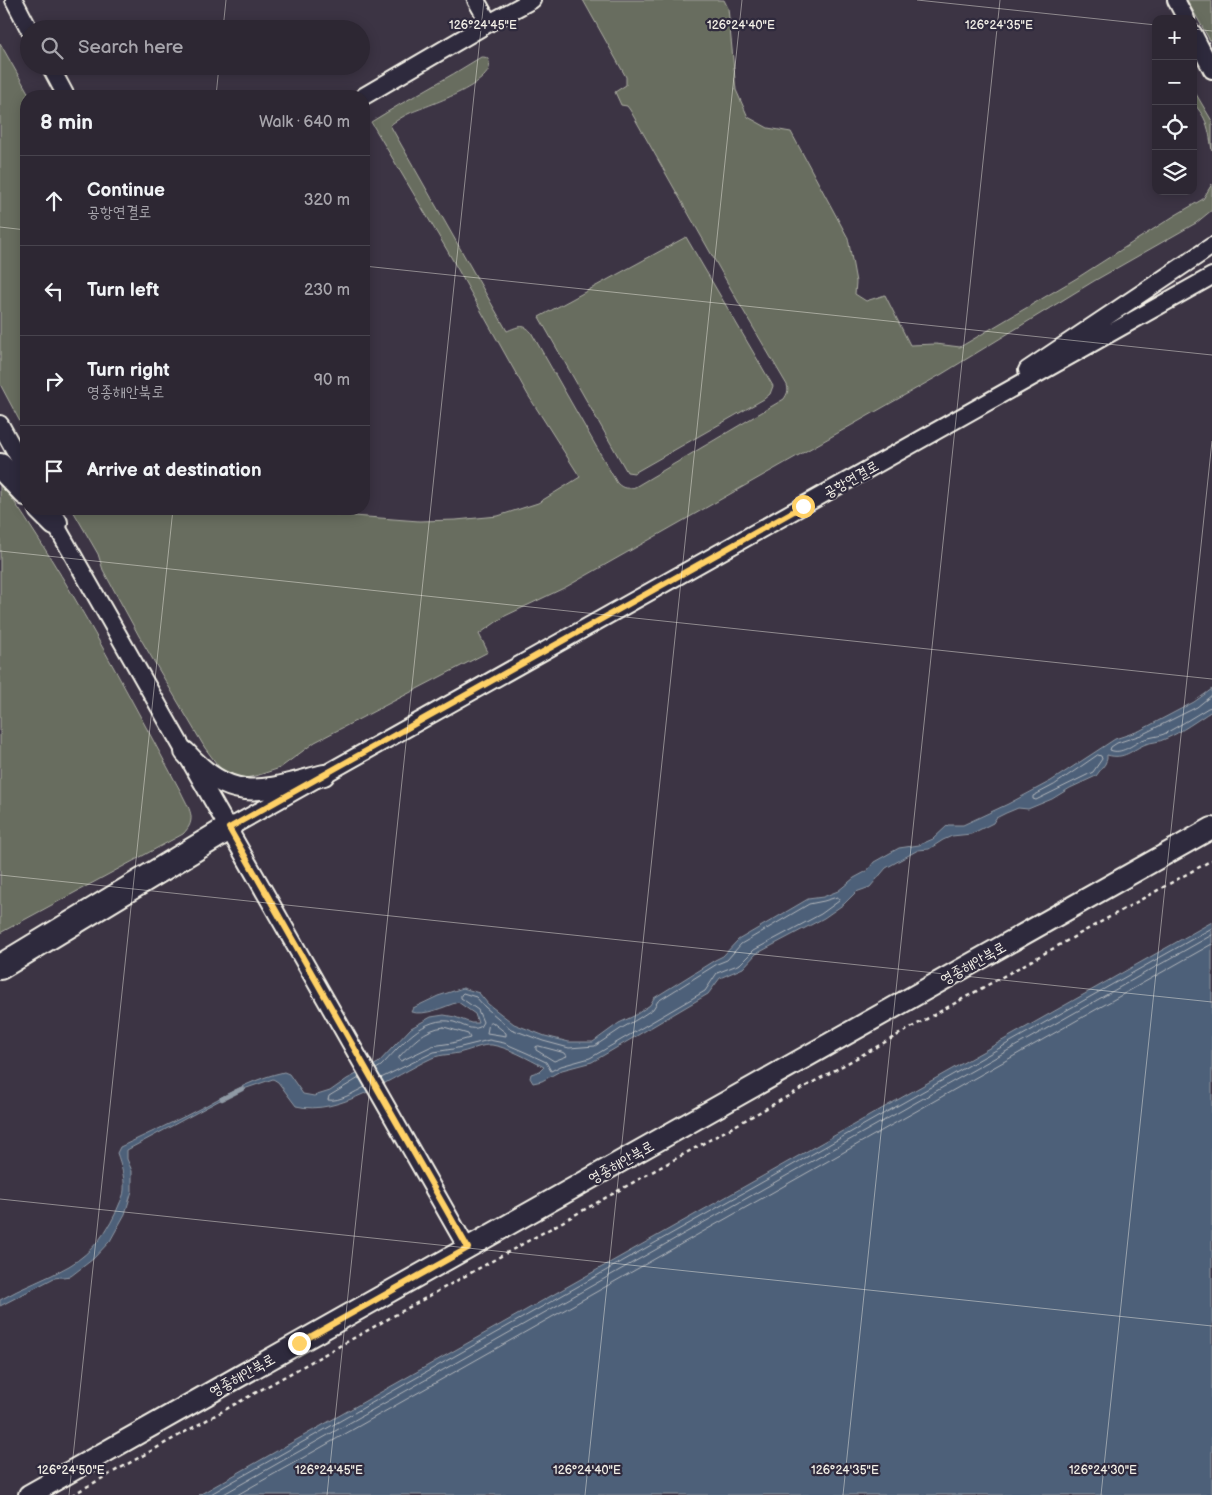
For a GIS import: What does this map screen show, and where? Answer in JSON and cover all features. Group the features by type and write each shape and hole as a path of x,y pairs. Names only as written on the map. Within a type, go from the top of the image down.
{"highway":[{"path":"0,466 20,488"},
{"path":"0,947 229,828"},
{"path":"0,967 229,828"}],"main road":[{"path":"186,752 200,768 215,779 232,787 246,789 281,786 324,775"},
{"name":"영종해안북로","path":"29,1495 1212,828"}],"street":[{"path":"14,0 24,20"},
{"path":"476,0 490,23"},
{"path":"370,93 532,0"},
{"path":"1176,0 1184,15"},
{"path":"1197,41 1212,70"},
{"path":"55,75 63,90"},
{"path":"922,439 1212,246"},
{"name":"공항연결로","path":"229,828 1212,276"},
{"path":"0,424 20,461"},
{"path":"48,515 186,752 468,1248"}],"path":[{"path":"72,1495 1212,860"}],"green space":[{"path":"583,0 724,0 728,8 736,90 748,117 768,128 791,132 848,238 856,282 855,294 866,301 885,295 910,345 936,344 960,347 1077,278 1203,199 1212,184 1212,210 1196,223 1094,281 942,374 566,587 505,616 479,634 488,652 315,742 280,768 246,778 231,776 222,771 205,748 139,636 103,570 98,554 75,515 341,515 419,521 456,520 498,516 538,503 580,477 528,395 447,250 371,122 481,57 488,59 488,70 482,78 471,86 443,100 407,114 390,125 507,331 517,327 526,327 531,332 617,483 621,486 627,488 635,487 784,399 787,394 787,385 630,110 627,106 621,105 615,92 626,85 626,77"},
{"path":"1187,0 1212,0 1212,44 1197,15"},
{"path":"0,43 27,90 20,90 20,422 0,384"},
{"path":"1197,96 1212,121 1212,150 1206,122 1197,108"},
{"path":"686,237 773,386 770,394 764,399 634,473 627,472 539,317"},
{"path":"0,481 73,595 181,792 191,814 191,819 188,829 183,834 0,933"}],"water":[{"path":"1212,689 1212,711 1183,729 1163,740 1146,744 1128,754 1119,756 1107,755 1105,764 1096,776 1052,799 1028,809 1018,808 996,818 993,823 971,834 952,836 929,849 918,850 886,868 870,887 856,892 844,904 824,918 756,954 743,968 720,978 708,994 592,1062 562,1070 542,1081 533,1083 530,1078 531,1074 540,1071 544,1067 512,1051 499,1046 488,1045 432,1058 366,1093 330,1106 313,1108 296,1106 278,1082 273,1079 235,1092 127,1150 127,1159 132,1171 132,1191 125,1214 110,1241 93,1259 71,1276 54,1278 0,1306 0,1300 61,1271 77,1261 99,1240 111,1223 124,1194 123,1176 117,1153 120,1147 244,1086 284,1072 289,1074 303,1094 314,1096 330,1091 347,1079 378,1063 411,1028 431,1017 444,1015 471,1023 478,1023 475,1014 458,1002 429,1012 411,1012 413,1008 438,996 463,988 479,993 488,1004 514,1024 545,1036 569,1042 593,1042 619,1023 650,1005 654,998 723,956 738,940 808,899 823,897 838,891 854,878 867,871 874,862 899,848 919,845 933,839 948,825 963,825 1008,804 1051,781 1115,739 1139,731 1194,702"},
{"path":"1212,922 1212,1495 199,1495"}],"waterway":[{"path":"222,1099 242,1089"}],"route":[{"path":"299,1343 468,1248 229,828 803,506"}]}
